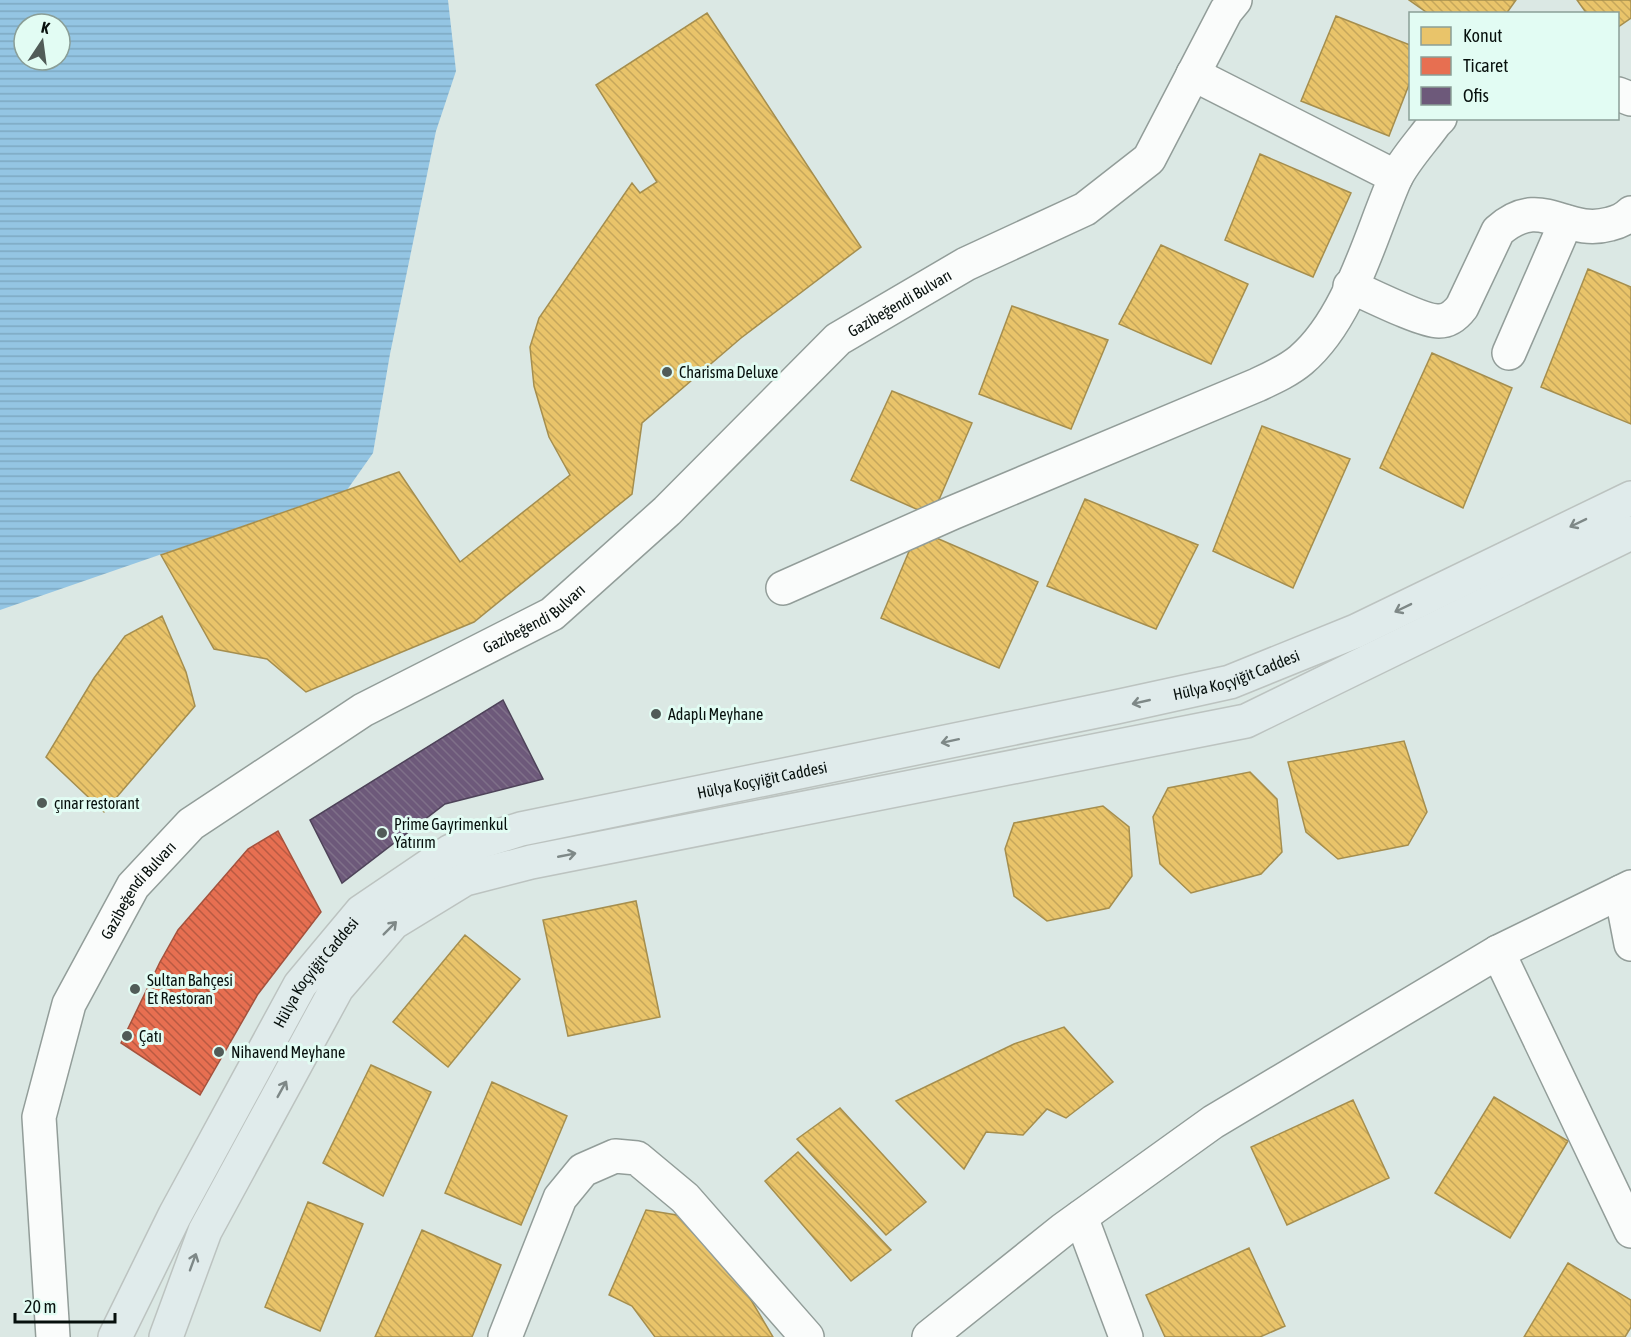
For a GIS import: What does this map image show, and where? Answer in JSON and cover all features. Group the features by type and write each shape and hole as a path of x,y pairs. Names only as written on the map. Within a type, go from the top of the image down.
{"main road":[{"name":"Hülya Koçyiğit Caddesi","path":"115,1337 175,1215 300,985 361,912 451,851 532,827 1230,682 1356,631 1631,498"},
{"name":"Hülya Koçyiğit Caddesi","path":"166,1337 205,1231 337,988 393,923 465,879 543,860 1246,721 1631,533"}],"street":[{"name":"Gazibeğendi Bulvarı","path":"54,1337 39,1117 69,1004 133,885 190,824 363,710 552,614 667,511 838,339 966,264 1085,209 1149,159 1226,10 1235,0"},
{"path":"1193,74 1396,177"},
{"path":"783,588 952,513 1280,374 1300,361 1318,344 1331,326 1372,242 1396,177 1438,120"},
{"path":"1350,286 1429,320 1446,320 1456,315 1462,307 1498,231 1508,222 1530,214 1552,216 1587,227 1601,226 1616,222 1631,213"},
{"path":"1509,353 1566,222"},
{"path":"928,1337 1081,1217 1213,1122 1498,952 1626,890 1631,944"},
{"path":"1498,952 1631,1231"},
{"path":"505,1337 560,1198 583,1170 615,1156 637,1158 685,1198 807,1337"},
{"path":"1081,1217 1125,1337"}],"water":[{"path":"0,0 448,0 456,71 436,131 390,354 373,453 347,490 0,610"}],"building: Konut":[{"path":"1409,0 1516,0 1507,12 1426,12"},
{"path":"1577,0 1631,0 1631,18 1619,26 1619,12 1586,12"},
{"path":"707,13 861,247 741,338 642,423 632,494 474,622 306,692 267,659 214,649 161,555 399,472 460,562 570,475 549,437 534,386 530,347 539,318 632,183 640,193 657,182 596,85"},
{"path":"1336,16 1409,45 1409,85 1389,136 1301,101"},
{"path":"1260,154 1351,193 1313,277 1225,240"},
{"path":"1161,245 1248,284 1211,364 1119,324"},
{"path":"1588,269 1631,287 1631,424 1541,387"},
{"path":"1012,306 1108,340 1071,429 979,394"},
{"path":"1432,353 1512,388 1463,508 1380,468"},
{"path":"892,391 972,423 932,516 851,480"},
{"path":"1262,426 1350,459 1293,588 1213,551"},
{"path":"1085,499 1198,545 1156,629 1047,586"},
{"path":"918,530 1038,582 999,668 881,618"},
{"path":"162,616 186,672 195,706 104,812 46,757 94,678 125,636"},
{"path":"1404,741 1427,812 1408,845 1338,859 1306,832 1288,762"},
{"path":"1250,772 1277,799 1282,852 1261,874 1191,893 1160,864 1153,817 1168,788"},
{"path":"1103,806 1129,827 1132,876 1109,908 1047,921 1014,896 1005,849 1014,823"},
{"path":"636,901 660,1017 568,1036 543,920"},
{"path":"465,935 520,979 448,1067 393,1022"},
{"path":"1064,1027 1113,1082 1066,1118 1047,1109 1023,1135 986,1132 964,1169 896,1101 1014,1044"},
{"path":"371,1065 431,1092 383,1196 323,1163"},
{"path":"492,1082 567,1116 521,1225 445,1193"},
{"path":"1494,1097 1568,1141 1510,1238 1435,1193"},
{"path":"1353,1100 1389,1178 1287,1225 1251,1147"},
{"path":"840,1108 926,1202 886,1235 797,1139"},
{"path":"798,1152 891,1250 851,1281 765,1181"},
{"path":"308,1202 363,1224 320,1331 265,1307"},
{"path":"646,1210 683,1216 735,1273 773,1337 655,1337 632,1306 609,1295"},
{"path":"422,1230 501,1265 472,1337 375,1337"},
{"path":"1249,1248 1285,1326 1260,1337 1165,1337 1146,1295"},
{"path":"1568,1263 1631,1300 1631,1327 1625,1337 1524,1337"}],"building: Ticaret":[{"path":"278,831 321,912 258,994 200,1095 121,1043 178,930 248,849"}],"building: Ofis":[{"path":"503,700 543,779 445,804 342,883 310,820"}],"place":[{"name":"Charisma Deluxe","path":"667,372"},
{"name":"Adaplı Meyhane","path":"656,714"},
{"name":"çınar restorant","path":"42,803"},
{"name":"Prime Gayrimenkul Yatırım","path":"382,833"},
{"name":"Sultan Bahçesi Et Restoran","path":"135,989"},
{"name":"Çatı","path":"127,1036"},
{"name":"Nihavend Meyhane","path":"219,1052"}]}
